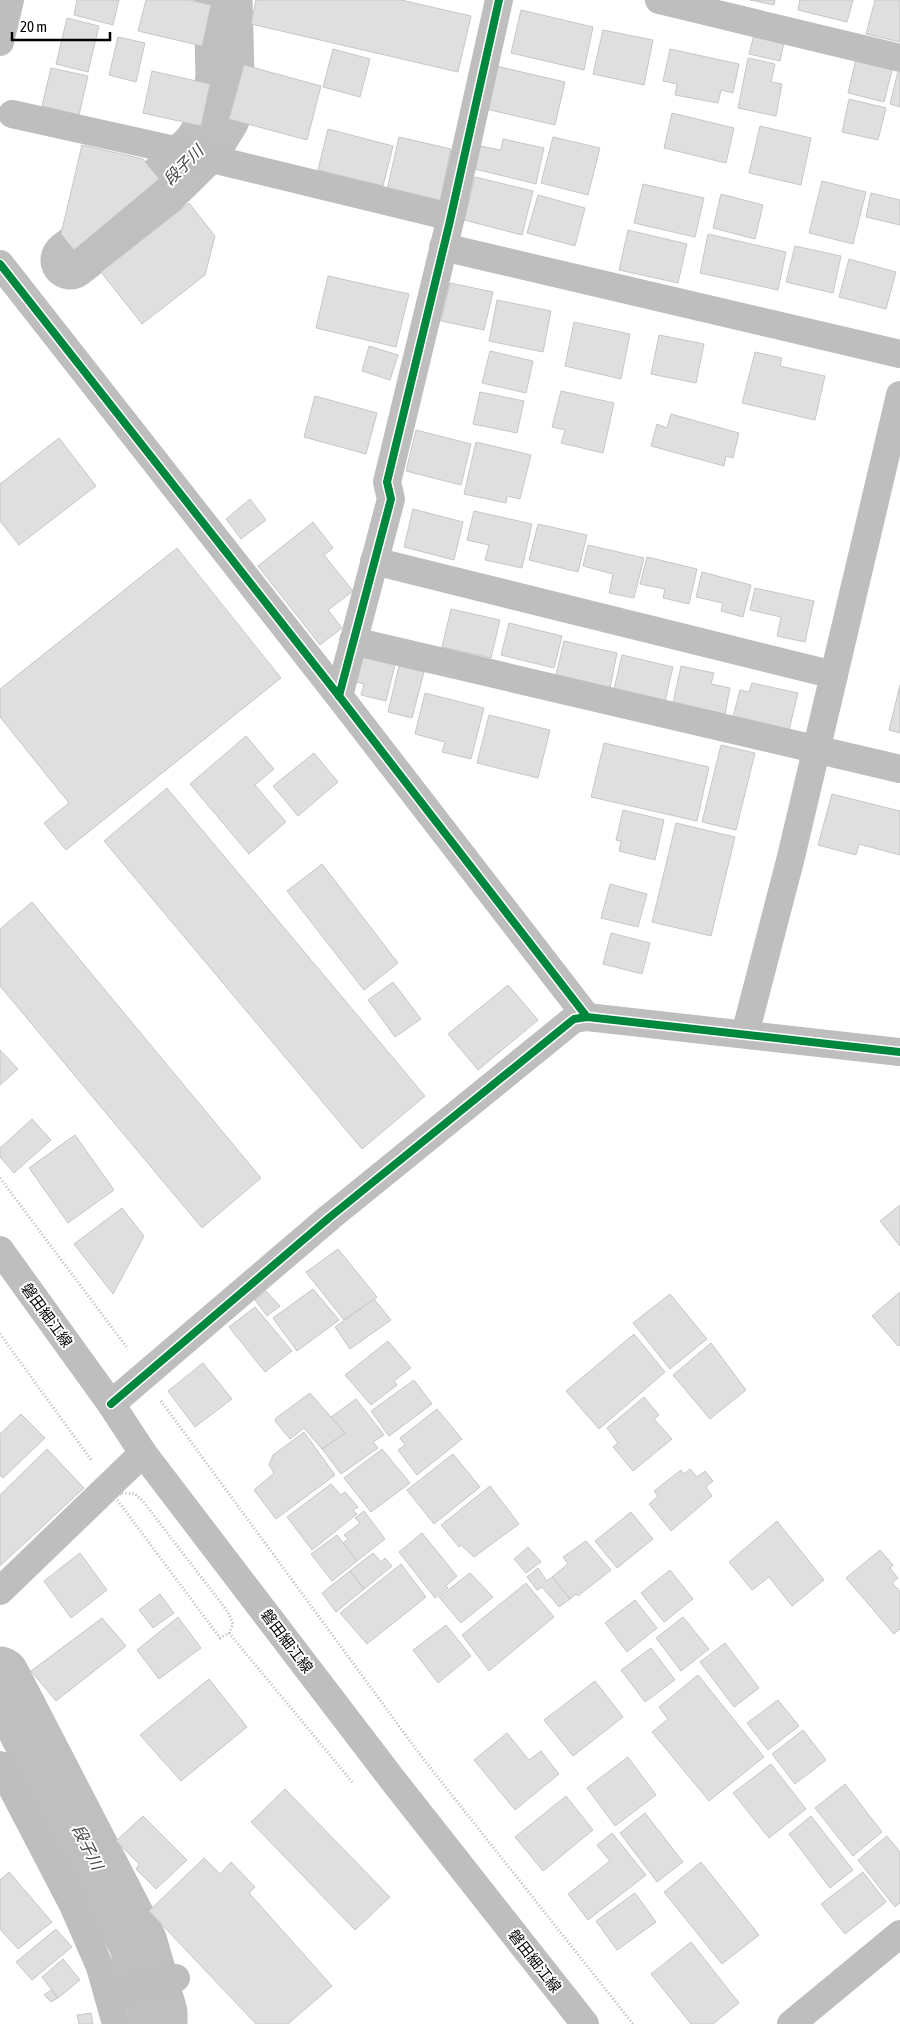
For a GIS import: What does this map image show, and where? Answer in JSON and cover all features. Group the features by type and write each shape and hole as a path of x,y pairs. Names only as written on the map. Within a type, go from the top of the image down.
{"main road":[{"path":"0,42 10,0"},
{"path":"339,696 391,498 387,482 451,217 499,0"},
{"path":"660,0 900,58"},
{"path":"12,114 179,151 451,217"},
{"path":"444,247 900,354"},
{"path":"0,264 339,696 587,1018"},
{"path":"745,1034 791,857 900,395"},
{"path":"374,561 834,675"},
{"path":"353,641 900,769"},
{"path":"111,1404 138,1366 330,1217 574,1019 587,1018 900,1052"},
{"name":"磐田細江線","path":"0,1250 111,1404 143,1453 392,1779 585,2024"},
{"path":"0,1591 143,1453"},
{"path":"0,1765 73,1905 100,1967 120,1990 116,2024"},
{"path":"791,2024 900,1934"},
{"path":"120,1990 171,1979"}],"path":[{"path":"0,1178 421,1756 633,2024"},
{"path":"0,1334 93,1463"},
{"path":"122,1493 135,1494 142,1500 228,1612 233,1624 228,1633 220,1638 202,1614 115,1497 122,1493"}],"building":[{"path":"77,0 119,0 113,25 74,15"},
{"path":"146,0 189,0 211,5 202,46 138,31"},
{"path":"256,0 401,0 471,16 458,72 251,24"},
{"path":"750,0 775,0 774,5"},
{"path":"800,0 853,0 847,22 798,10"},
{"path":"875,0 900,0 900,42 866,34"},
{"path":"521,10 593,27 584,70 511,53"},
{"path":"67,18 99,26 88,72 56,64"},
{"path":"603,30 653,40 644,85 593,74"},
{"path":"755,31 785,38 780,61 749,54"},
{"path":"118,37 145,43 136,82 109,75"},
{"path":"333,49 370,59 360,97 323,87"},
{"path":"670,49 739,64 733,93 721,90 718,103 675,95 677,84 663,81"},
{"path":"748,58 775,64 771,82 782,84 776,116 738,108"},
{"path":"856,59 893,67 884,102 848,93"},
{"path":"244,65 321,86 307,140 229,119"},
{"path":"496,66 565,82 555,125 486,109"},
{"path":"51,68 88,76 79,115 42,106"},
{"path":"152,71 210,84 201,126 143,113"},
{"path":"898,71 900,72 900,107 890,104"},
{"path":"849,99 886,108 878,140 842,132"},
{"path":"672,113 734,128 726,163 664,148"},
{"path":"760,126 811,138 801,185 749,173"},
{"path":"328,129 393,146 383,186 318,170"},
{"path":"399,137 451,149 440,201 387,190"},
{"path":"553,137 600,148 588,195 541,183"},
{"path":"503,139 544,148 536,184 475,169 480,146 501,150"},
{"path":"82,145 143,159 159,179 74,250 61,234"},
{"path":"475,177 533,191 522,235 464,220"},
{"path":"822,181 866,192 853,244 809,233"},
{"path":"643,184 704,198 695,237 634,223"},
{"path":"871,193 900,200 900,225 866,217"},
{"path":"721,194 763,205 755,239 713,228"},
{"path":"538,195 585,208 575,246 527,233"},
{"path":"189,203 215,236 205,275 142,324 101,272"},
{"path":"628,230 687,244 678,283 619,270"},
{"path":"708,234 786,252 778,290 700,273"},
{"path":"795,246 841,256 833,293 786,282"},
{"path":"849,259 896,272 886,309 839,297"},
{"path":"328,276 409,294 396,347 316,328"},
{"path":"450,283 493,292 484,330 441,321"},
{"path":"497,300 551,311 543,352 489,341"},
{"path":"574,322 630,334 621,379 565,366"},
{"path":"659,335 704,344 696,383 651,374"},
{"path":"369,346 398,355 390,380 362,371"},
{"path":"490,351 533,361 526,393 482,383"},
{"path":"755,352 782,358 780,366 825,376 815,420 742,403"},
{"path":"561,391 614,403 603,453 561,443 565,430 552,427"},
{"path":"480,392 524,401 517,433 473,424"},
{"path":"315,396 377,413 366,454 304,437"},
{"path":"671,414 739,433 733,458 726,456 724,466 651,446 657,424 667,428"},
{"path":"416,430 471,444 461,485 406,471"},
{"path":"59,438 96,486 19,545 0,521 0,484"},
{"path":"476,442 531,455 520,499 507,496 506,503 464,494"},
{"path":"250,499 266,520 241,539 226,519"},
{"path":"413,509 463,522 454,560 404,547"},
{"path":"474,511 532,524 522,568 485,560 489,545 467,540"},
{"path":"313,522 333,548 324,555 353,591 328,610 342,628 320,645 258,566"},
{"path":"538,524 587,535 578,572 529,560"},
{"path":"588,545 644,558 634,598 609,593 613,574 583,566"},
{"path":"177,548 281,678 66,850 44,823 69,803 0,717 0,689"},
{"path":"647,557 697,569 689,604 663,598 665,589 640,584"},
{"path":"702,572 751,585 743,617 721,611 723,603 696,597"},
{"path":"755,588 814,601 805,642 777,636 781,617 750,610"},
{"path":"451,609 500,620 491,658 442,647"},
{"path":"509,623 562,636 554,668 501,655"},
{"path":"564,641 617,653 610,688 556,675"},
{"path":"622,655 673,667 665,701 614,689"},
{"path":"362,657 395,665 386,701 361,695 364,684 356,682"},
{"path":"399,666 424,672 412,718 388,712"},
{"path":"681,666 714,673 711,684 730,688 725,714 673,703"},
{"path":"752,683 798,693 789,730 733,717 740,690 749,692"},
{"path":"900,685 900,733 889,730"},
{"path":"425,693 484,708 471,759 442,752 445,742 415,734"},
{"path":"489,715 550,730 538,778 477,763"},
{"path":"246,736 274,769 255,785 286,822 249,854 190,784"},
{"path":"604,743 709,767 697,821 591,797"},
{"path":"721,745 755,753 736,830 702,822"},
{"path":"314,753 338,782 298,816 273,786"},
{"path":"167,788 425,1096 362,1149 104,841"},
{"path":"832,794 900,811 900,855 859,844 856,855 818,845"},
{"path":"623,810 664,820 655,860 619,851 621,841 616,840"},
{"path":"676,823 735,837 711,936 652,922"},
{"path":"322,864 398,963 364,990 287,891"},
{"path":"610,884 647,894 638,927 601,918"},
{"path":"32,902 261,1178 202,1228 0,986 0,929"},
{"path":"611,933 650,943 642,974 603,964"},
{"path":"393,982 421,1019 395,1037 368,1000"},
{"path":"508,985 538,1020 478,1070 448,1034"},
{"path":"0,1050 18,1069 0,1085"},
{"path":"32,1119 51,1140 14,1173 0,1157 0,1148"},
{"path":"75,1135 114,1190 68,1223 29,1168"},
{"path":"900,1205 900,1246 880,1221"},
{"path":"122,1208 144,1236 113,1294 74,1244"},
{"path":"338,1249 377,1297 344,1320 306,1272"},
{"path":"313,1289 339,1320 297,1351 273,1318"},
{"path":"266,1291 280,1306 267,1316 255,1300"},
{"path":"900,1292 900,1345 898,1346 872,1316"},
{"path":"670,1294 707,1339 670,1369 633,1323"},
{"path":"374,1299 391,1320 350,1349 335,1327"},
{"path":"255,1307 292,1351 265,1372 229,1327"},
{"path":"634,1334 665,1372 599,1429 566,1391"},
{"path":"388,1341 411,1368 394,1381 397,1385 371,1405 345,1375"},
{"path":"711,1343 746,1390 710,1419 673,1375"},
{"path":"203,1363 232,1399 195,1427 168,1391"},
{"path":"414,1380 432,1404 389,1436 371,1411"},
{"path":"310,1393 345,1433 322,1449 304,1428 290,1439 275,1421 276,1418"},
{"path":"644,1397 659,1415 654,1419 672,1439 633,1471 613,1447 618,1443 607,1428"},
{"path":"356,1399 384,1435 373,1442 378,1448 341,1474 322,1449 345,1433 331,1417"},
{"path":"437,1409 462,1439 417,1475 398,1450 405,1445 400,1438"},
{"path":"21,1414 45,1438 3,1478 0,1475 0,1434"},
{"path":"304,1432 335,1475 276,1519 254,1490 274,1473 269,1465 273,1455"},
{"path":"47,1449 84,1488 0,1566 0,1495"},
{"path":"382,1449 410,1483 371,1512 344,1478"},
{"path":"453,1454 480,1487 434,1524 407,1490"},
{"path":"690,1469 697,1477 705,1471 713,1481 706,1487 712,1496 671,1531 649,1504 658,1496 654,1491 681,1470 684,1474"},
{"path":"331,1484 341,1495 345,1492 358,1507 353,1510 357,1514 312,1550 287,1517"},
{"path":"490,1486 519,1524 474,1557 461,1545 459,1547 441,1525"},
{"path":"364,1511 385,1539 357,1561 343,1543 348,1539 344,1535 360,1523 355,1518"},
{"path":"631,1512 653,1539 617,1568 595,1541"},
{"path":"777,1521 824,1580 792,1606 769,1577 752,1590 729,1562"},
{"path":"422,1533 457,1576 446,1586 448,1588 435,1598 399,1552"},
{"path":"337,1535 357,1561 332,1581 311,1554"},
{"path":"586,1541 611,1570 578,1596 576,1594 570,1599 552,1577 568,1564 563,1557"},
{"path":"528,1547 541,1562 526,1573 514,1559"},
{"path":"880,1550 893,1565 890,1568 898,1578 892,1583 900,1591 900,1629 894,1634 846,1578"},
{"path":"80,1553 107,1590 71,1618 44,1581"},
{"path":"373,1553 381,1562 385,1558 392,1566 364,1589 350,1571"},
{"path":"401,1564 426,1597 367,1644 340,1613"},
{"path":"538,1568 547,1581 552,1577 570,1599 559,1607 542,1587 537,1590 527,1577"},
{"path":"670,1570 693,1599 664,1622 641,1593"},
{"path":"350,1571 364,1589 336,1612 322,1593"},
{"path":"470,1573 493,1597 461,1623 439,1597"},
{"path":"526,1583 554,1617 489,1671 462,1635"},
{"path":"160,1594 174,1613 153,1628 139,1610"},
{"path":"635,1600 657,1628 627,1652 605,1623"},
{"path":"178,1617 201,1648 159,1679 137,1650"},
{"path":"683,1617 709,1649 681,1671 656,1638"},
{"path":"102,1618 126,1646 56,1701 31,1671"},
{"path":"446,1625 471,1656 438,1683 413,1650"},
{"path":"725,1643 759,1688 734,1707 700,1662"},
{"path":"651,1648 675,1680 645,1702 621,1670"},
{"path":"698,1675 764,1757 709,1801 652,1732 668,1719 659,1707"},
{"path":"209,1679 247,1727 181,1781 140,1735"},
{"path":"595,1681 623,1717 573,1756 544,1720"},
{"path":"778,1700 799,1726 768,1750 747,1723"},
{"path":"803,1730 826,1760 795,1784 772,1754"},
{"path":"507,1733 529,1760 541,1751 559,1774 515,1810 474,1760"},
{"path":"628,1757 656,1795 615,1826 587,1788"},
{"path":"771,1764 806,1809 769,1838 733,1793"},
{"path":"845,1784 882,1832 853,1856 815,1808"},
{"path":"285,1789 390,1897 355,1930 251,1822"},
{"path":"566,1796 593,1830 543,1871 515,1837"},
{"path":"645,1813 683,1862 657,1882 620,1833"},
{"path":"143,1816 187,1860 156,1889 136,1869 139,1864 116,1841"},
{"path":"811,1816 853,1870 830,1888 789,1834"},
{"path":"612,1833 646,1875 588,1920 568,1894 610,1861 597,1845"},
{"path":"887,1836 900,1852 900,1903 895,1907 858,1860"},
{"path":"204,1858 220,1874 231,1862 255,1887 249,1893 332,1986 288,2024 256,2024 149,1911"},
{"path":"701,1862 759,1935 722,1964 664,1892"},
{"path":"9,1872 52,1922 18,1949 0,1929 0,1880"},
{"path":"863,1872 886,1902 845,1934 821,1904"},
{"path":"635,1893 656,1922 617,1950 596,1921"},
{"path":"56,1929 72,1947 32,1980 16,1962"},
{"path":"691,1942 739,2003 713,2024 691,2024 651,1974"},
{"path":"63,1959 80,1980 58,1998 42,1977"},
{"path":"51,1990 58,1998 51,2002 44,1995"},
{"path":"91,2013 93,2024 79,2024 77,2015"}],"waterway":[{"name":"段子川","path":"70,260 148,200 202,147 221,116 225,74 223,0"},
{"name":"段子川","path":"0,1676 138,1943 158,2013 158,2024"}],"cycle path":[{"path":"339,696 391,499 387,482 449,225 499,0"},
{"path":"0,264 339,696 587,1017"},
{"path":"111,1404 330,1217 574,1019 587,1017 900,1052"}]}
